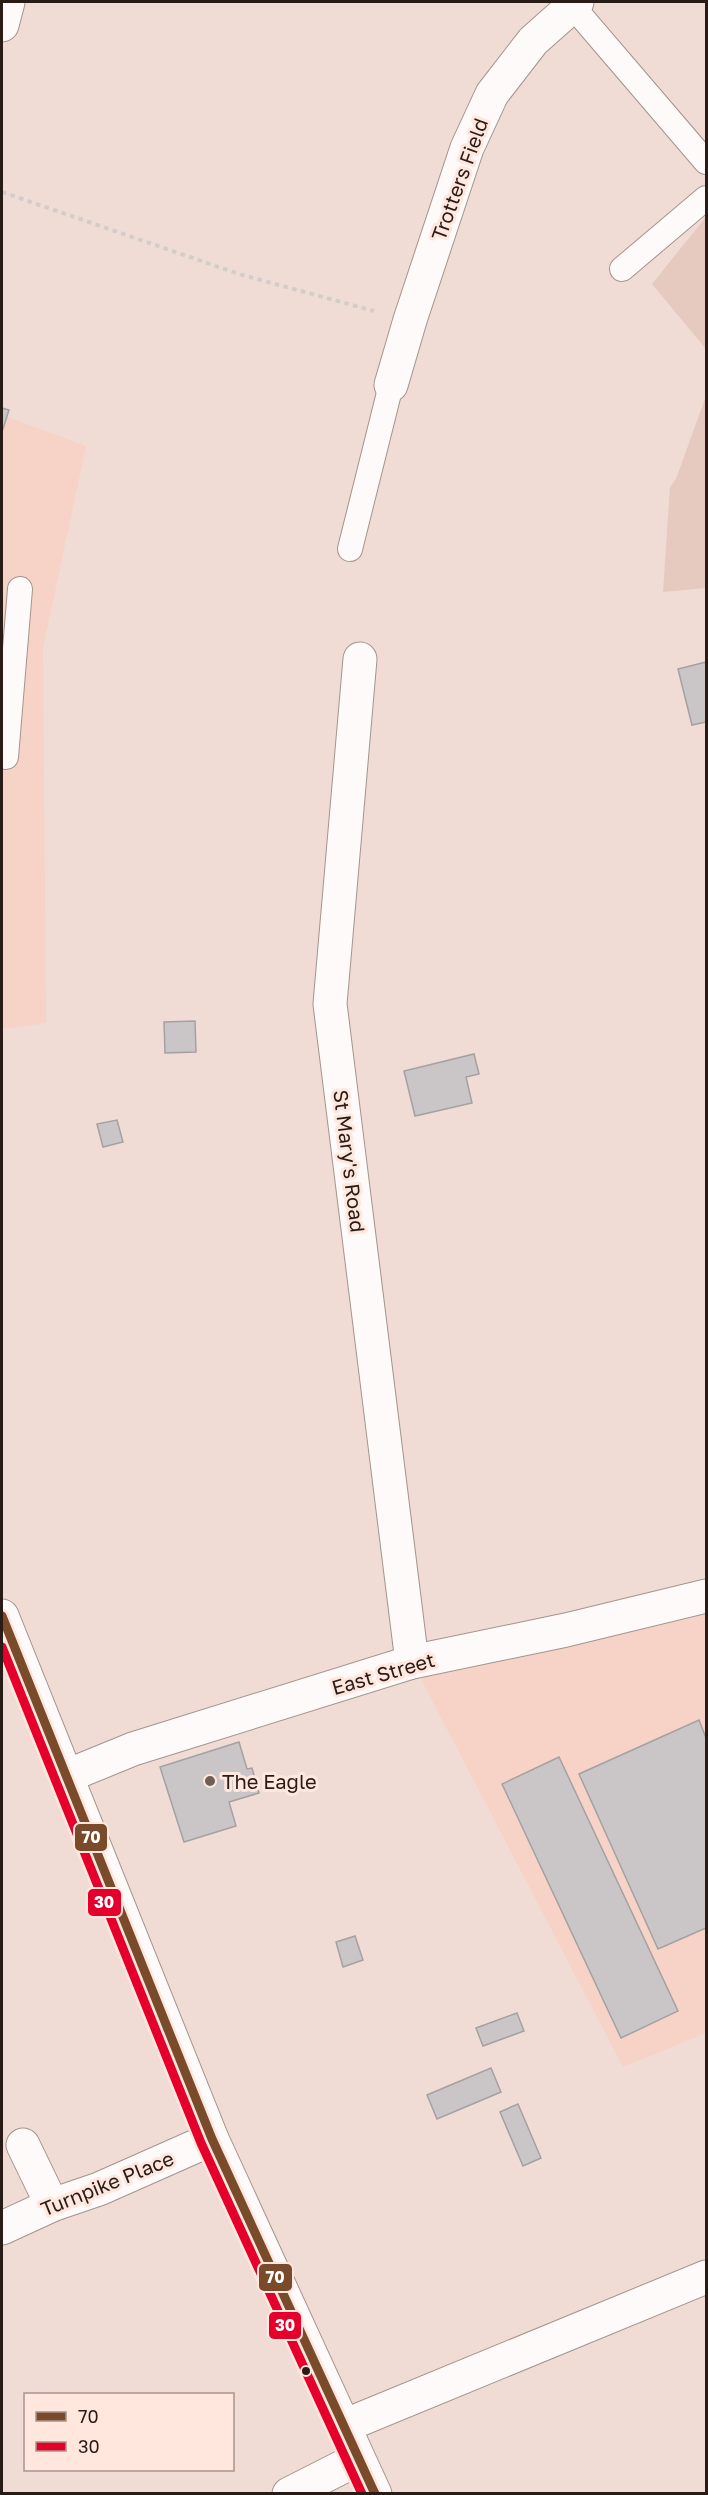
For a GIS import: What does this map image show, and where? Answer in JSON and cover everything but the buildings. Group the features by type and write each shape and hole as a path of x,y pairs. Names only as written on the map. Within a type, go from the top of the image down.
{"street":[{"path":"2,25 8,2"},
{"name":"Trotters Field","path":"391,385 467,148 492,94 533,41 573,3"},
{"name":"St Mary's Road","path":"360,659 330,1004 412,1662"},
{"name":"East Street","path":"67,1776 133,1749 412,1662 566,1630 706,1596"},
{"path":"5,1634 67,1776 212,2139 375,2493"},
{"name":"Turnpike Place","path":"2,2228 52,2205 99,2189 212,2139"},
{"path":"23,2145 52,2205"},
{"path":"344,2426 706,2277"},
{"path":"289,2493 358,2459"}],"lane":[{"path":"573,3 706,162"},
{"path":"622,269 706,198"},
{"path":"350,549 391,385"},
{"path":"6,757 8,662 20,589"}],"path":[{"path":"2,192 240,274 410,320"}],"shaded area":[{"path":"706,217 706,349 652,284"},
{"path":"706,396 706,588 663,592 670,487 676,479"},
{"path":"2,415 86,446 43,648 46,1023 2,1029"},
{"path":"706,1593 706,2033 623,2067 412,1662"}],"transit line":[{"name":"70","path":"2,1616 212,2139 375,2494"},
{"name":"30","path":"2,1647 201,2143 362,2494"}],"place":[{"name":"The Eagle","path":"210,1781"}]}
